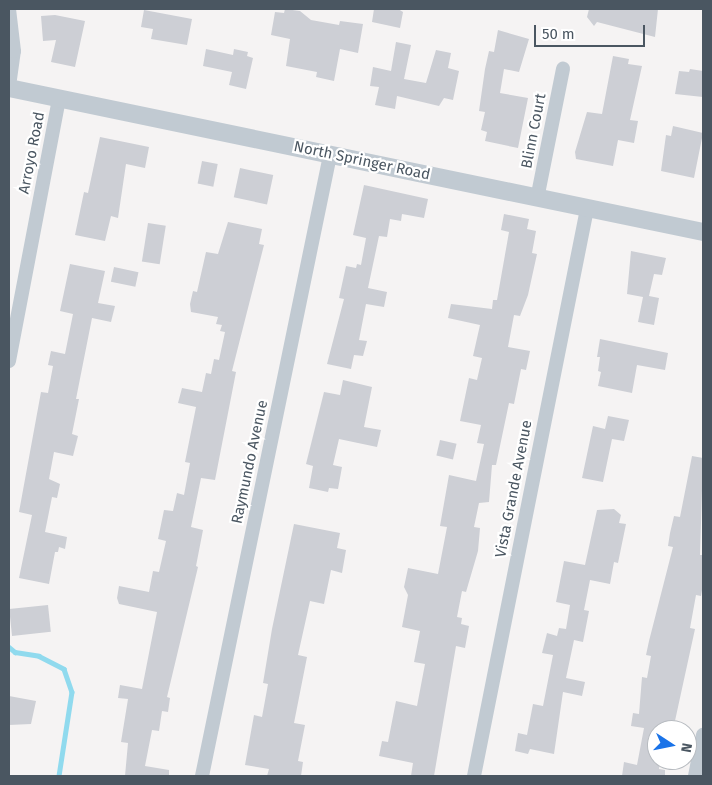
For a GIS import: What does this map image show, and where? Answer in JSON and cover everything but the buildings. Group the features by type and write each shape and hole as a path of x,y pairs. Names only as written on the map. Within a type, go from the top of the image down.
{"street":[{"path":"9,9 14,51 9,87"},
{"name":"Blinn Court","path":"536,199 564,69"},
{"name":"North Springer Road","path":"9,87 536,199 703,232"},
{"name":"Arroyo Road","path":"9,362 59,99"},
{"name":"Raymundo Avenue","path":"202,776 330,154"},
{"name":"Vista Grande Avenue","path":"474,776 587,209"},
{"path":"695,776 703,734"}],"waterway":[{"path":"9,647 15,652 39,656 64,669 72,692 59,776"}]}
